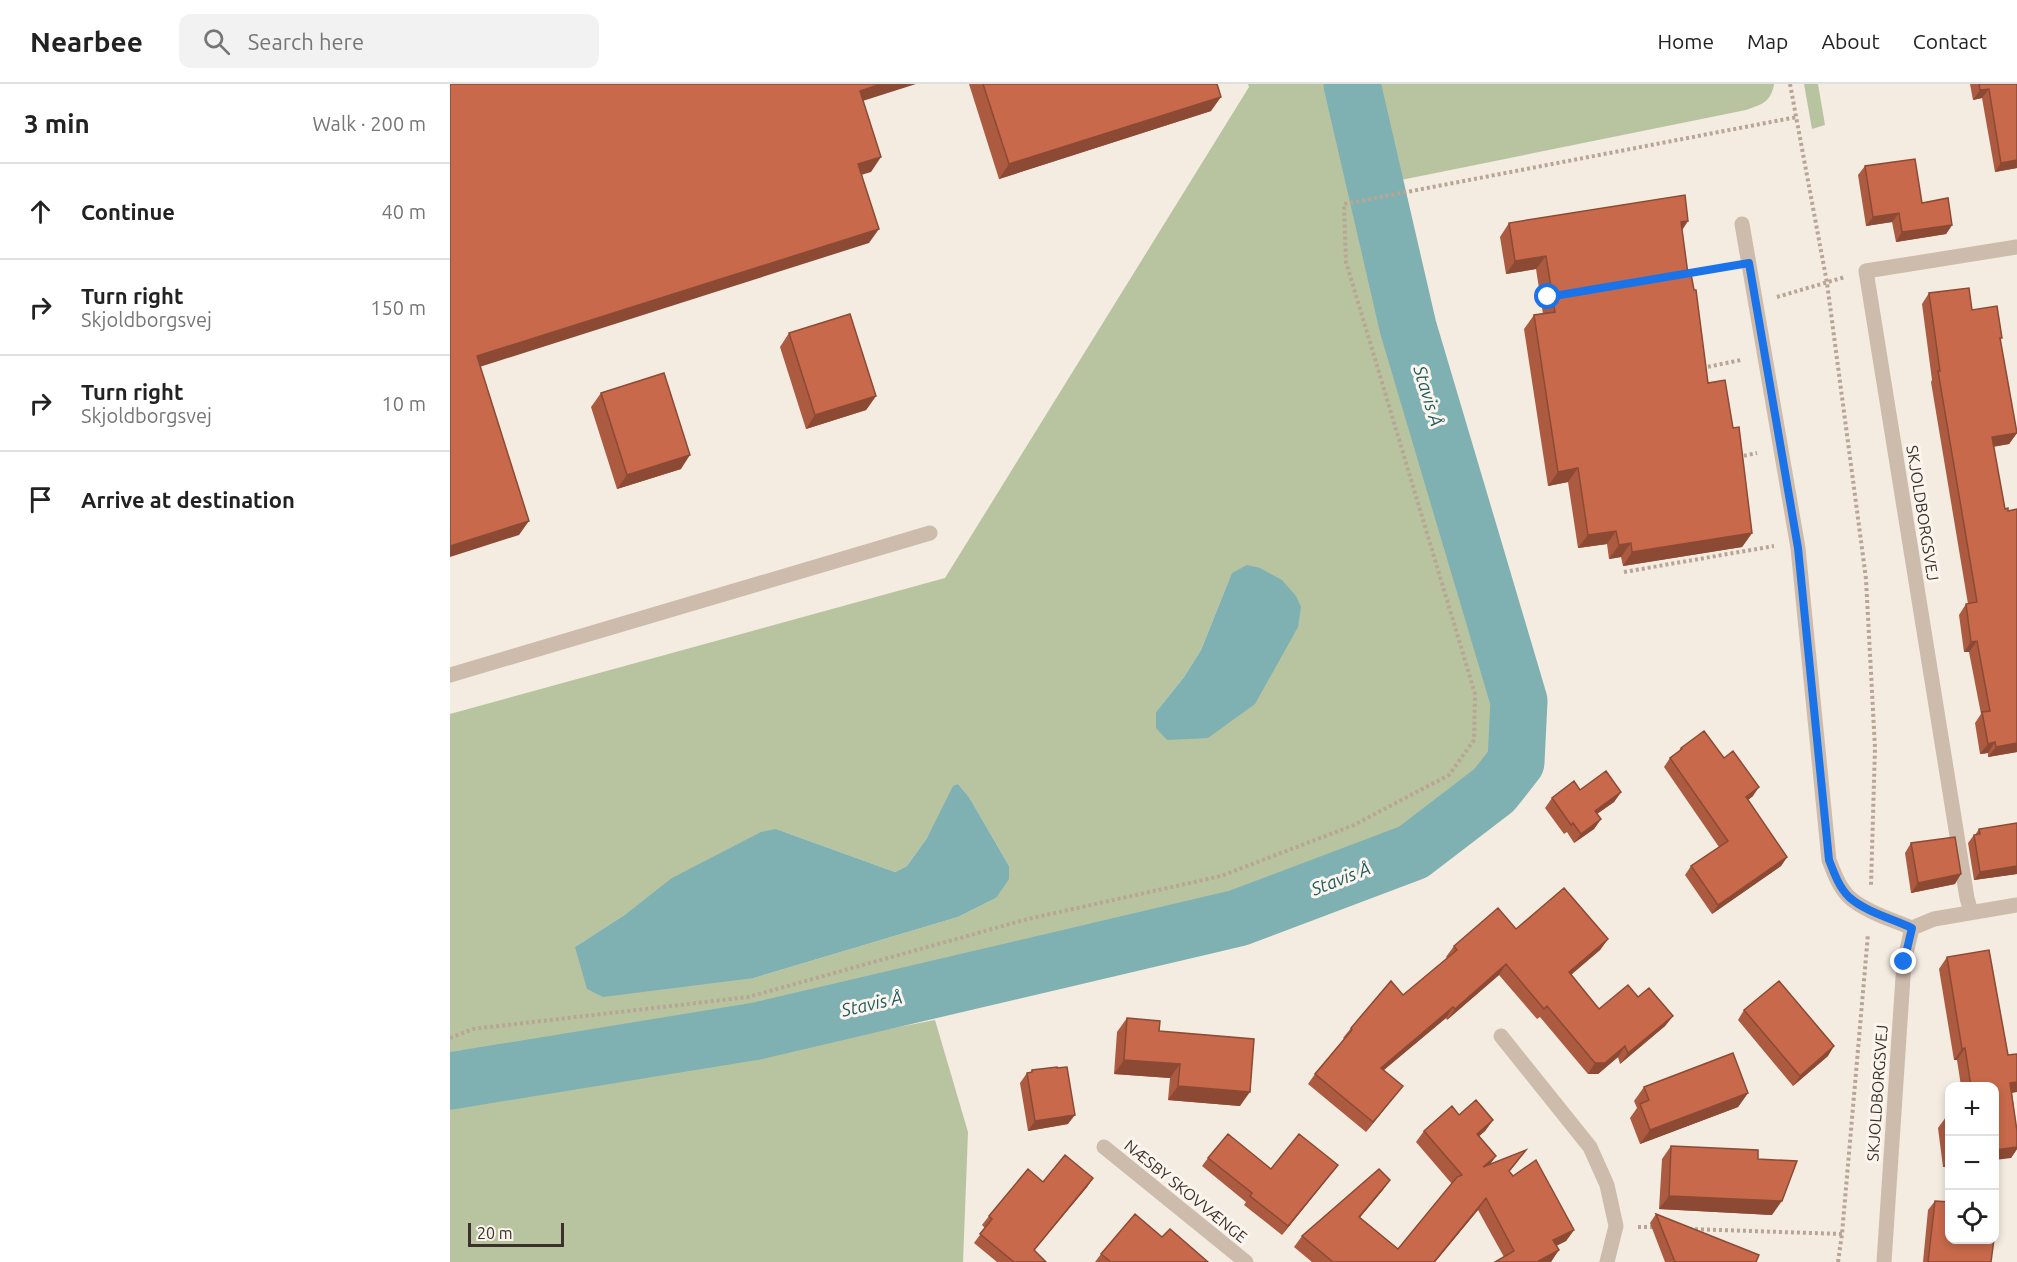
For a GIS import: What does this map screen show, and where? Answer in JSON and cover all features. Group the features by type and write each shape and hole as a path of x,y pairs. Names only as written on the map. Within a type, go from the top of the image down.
{"street":[{"path":"1742,224 1797,542 1829,860 1838,881 1849,897 1870,911 1880,913 1912,928 1934,920 2017,905"},
{"path":"1866,271 2017,247"},
{"name":"SKJOLDBORGSVEJ","path":"1866,271 1971,912"},
{"path":"450,675 930,533"},
{"name":"SKJOLDBORGSVEJ","path":"1884,1262 1904,962 1912,928"},
{"path":"1501,1036 1590,1148 1607,1185 1616,1226 1607,1262"},
{"name":"NÆSBY SKOVVÆNGE","path":"1104,1148 1246,1262"}],"path":[{"path":"1790,84 1827,283 1866,579 1875,748 1870,911 1838,1262"},
{"path":"450,1038 473,1029 748,997 1028,919 1221,876 1354,825 1449,775 1474,740 1475,694 1346,262 1344,204 1797,117"},
{"path":"1682,274 1749,263"},
{"path":"1756,302 1866,271"},
{"path":"1692,369 1765,354"},
{"path":"1735,457 1781,449"},
{"path":"1624,572 1797,542"},
{"path":"1616,1226 1664,1228"},
{"path":"1687,1228 1842,1234"}],"green space":[{"path":"1248,84 1334,84 1343,138 1489,644 1498,693 1501,732 1496,766 1476,791 1419,827 1368,849 1192,908 833,995 707,1022 456,1051 450,1054 450,714 945,578 1249,87","holes":["1232,573 1167,740 1156,712 1184,677 1201,650","958,784 969,797 1009,866 996,898 958,917 754,978 575,947 626,914 776,829 895,872 907,866 927,838"]},
{"path":"1372,84 1774,85 1768,99 1746,110 1401,180"},
{"path":"1804,84 1818,84 1825,125 1812,129"},
{"path":"935,1020 968,1132 963,1262 450,1262 450,1104 737,1058"}],"water":[{"path":"1247,565 1260,568 1282,580 1296,596 1301,607 1298,627 1255,704 1208,738 1167,740 1156,728 1156,712 1184,677 1201,650 1232,573"},
{"path":"958,784 969,797 1009,866 1009,879 996,898 958,917 754,978 603,997 587,989 575,947 626,914 672,878 761,832 776,829 895,872 907,866 927,838 953,786"}],"building":[{"path":"450,84 881,84 860,91 881,157 858,164 879,229 477,356 529,521 450,546"},
{"path":"983,84 1217,84 1221,97 1009,164"},
{"path":"1979,84 2017,84 2017,160 2001,163 1989,89 1980,90"},
{"path":"1915,159 1922,203 1948,198 1952,225 1902,232 1899,213 1873,217 1865,166"},
{"path":"1685,195 1688,221 1681,222 1688,274 1691,274 1694,290 1696,290 1708,383 1725,380 1733,428 1739,427 1752,533 1632,552 1631,543 1619,545 1616,531 1588,535 1578,468 1558,472 1534,315 1555,312 1546,256 1515,261 1509,223"},
{"path":"1969,288 1972,310 1997,306 2002,338 2000,338 2017,433 1992,437 2005,509 2008,508 2008,511 2017,509 2017,743 1996,747 1995,742 1988,744 1982,712 1990,711 1977,641 1971,642 1966,604 1977,602 1938,371 1940,371 1929,293"},
{"path":"850,314 876,396 815,415 789,333"},
{"path":"664,373 690,455 627,475 601,393"},
{"path":"1704,731 1724,758 1733,751 1759,787 1746,797 1787,857 1718,905 1691,866 1728,841 1670,758"},
{"path":"1606,771 1621,792 1595,811 1601,819 1581,834 1573,823 1571,825 1552,798 1574,781 1580,790"},
{"path":"2017,823 2017,866 1980,872 1974,835 1980,834 1979,829"},
{"path":"1955,837 1961,874 1918,883 1911,843"},
{"path":"1564,888 1608,939 1569,972 1599,1009 1628,985 1638,997 1649,988 1673,1016 1628,1053 1625,1046 1605,1063 1595,1063 1547,1006 1544,1009 1506,964 1455,1009 1453,1007 1381,1068 1403,1086 1373,1122 1315,1074 1391,981 1403,995 1457,950 1454,946 1498,908 1516,929"},
{"path":"1989,950 2008,1055 2017,1054 2017,1082 2010,1083 2017,1147 1999,1149 1999,1082 1970,1082 1965,1048 1962,1049 1947,957"},
{"path":"1779,981 1834,1046 1800,1076 1744,1010"},
{"path":"1127,1018 1160,1021 1159,1031 1254,1039 1250,1092 1178,1086 1180,1064 1124,1060"},
{"path":"1733,1053 1748,1093 1650,1130 1640,1104 1649,1100 1644,1087"},
{"path":"1067,1067 1075,1115 1035,1121 1027,1073 1032,1070"},
{"path":"1476,1100 1493,1120 1477,1134 1496,1156 1483,1167 1526,1150 1509,1171 1513,1176 1536,1160 1574,1230 1553,1240 1559,1250 1537,1262 1495,1262 1514,1251 1486,1198 1434,1262 1333,1262 1302,1236 1379,1169 1390,1180 1359,1217 1398,1249 1457,1177 1462,1175 1424,1131 1452,1106 1459,1115"},
{"path":"1228,1134 1271,1169 1299,1134 1338,1165 1288,1226 1250,1196 1252,1193 1208,1158"},
{"path":"1671,1146 1758,1150 1758,1159 1797,1161 1782,1201 1669,1196"},
{"path":"1065,1155 1093,1178 1034,1250 1046,1262 1014,1262 980,1234 992,1219 989,1216 1028,1169 1043,1182"},
{"path":"1935,1201 1945,1202 1945,1244 1993,1244 1991,1262 1928,1262"},
{"path":"1135,1214 1162,1237 1170,1229 1208,1262 1111,1262 1101,1254"},
{"path":"1656,1214 1759,1255 1756,1262 1675,1262"}],"waterway":[{"name":"Stavis Å","path":"450,1081 757,1031 1238,918 1413,852 1494,790 1516,762 1519,701 1408,327 1352,84"}],"route":[{"path":"1548,297 1749,263 1798,548 1829,860 1838,881 1849,897 1870,911 1880,913 1912,928 1904,962"}]}
